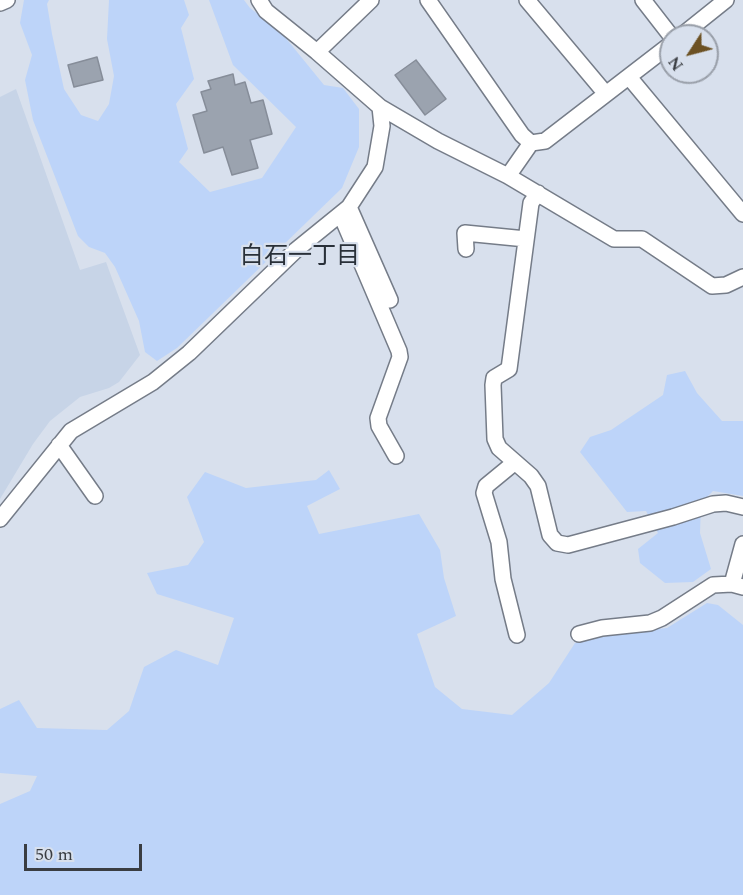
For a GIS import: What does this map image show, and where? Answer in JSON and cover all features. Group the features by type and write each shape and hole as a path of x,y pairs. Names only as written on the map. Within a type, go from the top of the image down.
{"street":[{"path":"0,3 7,0"},
{"path":"260,0 266,11 380,107 438,141 508,176 614,239 642,239 712,285 726,285 743,277"},
{"path":"428,0 522,135 531,142 544,141 659,53"},
{"path":"527,0 606,94"},
{"path":"643,0 662,24"},
{"path":"696,24 726,0"},
{"path":"317,52 364,2"},
{"path":"628,77 742,209"},
{"path":"0,519 71,431 153,382 189,353 296,250 345,211 375,167 382,126 380,107"},
{"path":"508,176 531,142"},
{"path":"538,193 531,203 509,369 494,378 493,385 495,439 499,448 531,476 538,486 550,535 557,543 568,545 673,518 713,504 726,503 743,507"},
{"path":"345,211 390,300"},
{"path":"345,211 399,351 400,357 378,418 379,426 396,456"},
{"path":"466,249 465,233 526,239"},
{"path":"59,445 95,496"},
{"path":"514,463 486,486 484,493 499,542 503,579 517,635"},
{"path":"579,634 602,628 651,623 712,585 737,585 743,544"}],"shaded area":[{"path":"24,0 49,0 47,4 52,34 64,89 81,115 98,121 109,104 114,76 107,39 109,0 184,0 189,15 181,28 194,79 176,104 188,149 179,162 210,192 262,178 296,127 233,65 209,0 244,0 250,8 280,31 324,85 343,88 359,109 359,147 342,188 177,348 157,361 145,352 139,321 115,267 105,253 89,247 78,236 33,120 25,80 32,55 20,23"},
{"path":"16,89 80,270 106,262 140,355 119,382 109,388 80,397 50,421 33,444 0,499 0,97"},
{"path":"685,371 697,393 722,421 743,421 743,496 713,491 701,503 700,533 711,569 693,582 665,583 640,563 638,549 658,533 646,511 627,512 580,452 590,437 611,430 663,395 667,375"},
{"path":"329,470 340,489 307,506 319,534 419,514 440,550 444,578 456,616 417,634 435,687 462,709 512,715 549,683 575,643 620,633 667,628 707,603 718,605 743,625 743,895 0,895 0,804 30,791 37,776 0,773 0,709 19,700 37,728 107,730 129,711 144,667 176,650 218,665 234,618 157,594 147,573 188,565 204,542 187,497 205,472 246,488 316,480"}],"building":[{"path":"97,57 103,80 74,87 68,65"},
{"path":"416,60 446,99 425,115 395,75"},
{"path":"233,74 235,85 245,82 251,103 263,100 272,134 250,140 258,168 232,175 223,147 204,153 193,115 207,111 201,92 211,89 208,81"}],"district":[{"name":"白石一丁目","path":"300,258"}]}
